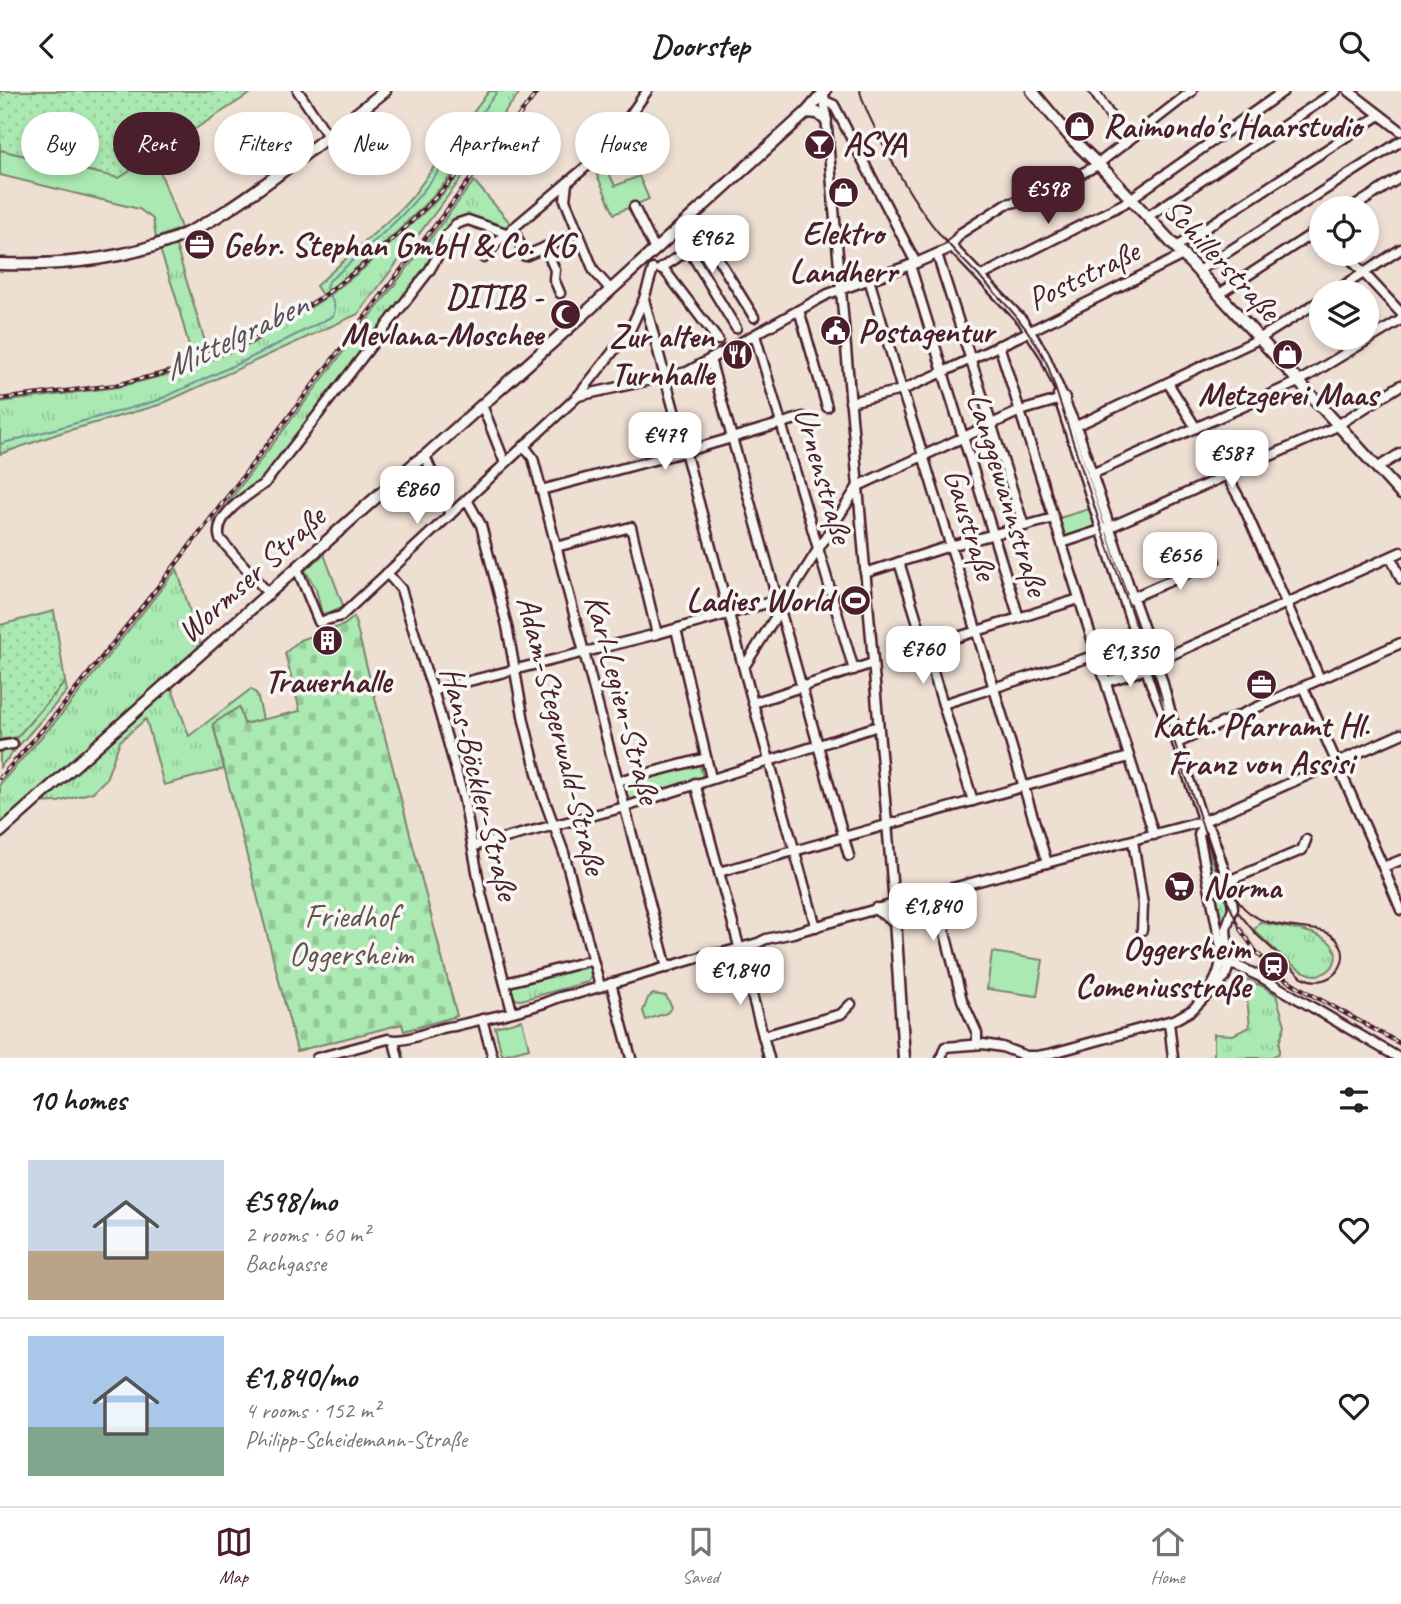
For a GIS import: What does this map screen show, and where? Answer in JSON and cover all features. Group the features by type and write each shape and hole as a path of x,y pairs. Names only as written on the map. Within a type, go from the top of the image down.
{"street":[{"path":"0,264 50,264 96,259 175,238 210,220 247,197 328,136 298,91"},
{"path":"358,112 384,91"},
{"path":"484,258 510,230 606,150 647,91"},
{"path":"1094,91 1127,142"},
{"path":"578,396 687,372 828,294 948,249 961,233 1006,204 1035,198 1098,164 1192,91"},
{"path":"981,276 1123,204 1284,91"},
{"path":"1150,215 1336,91"},
{"path":"1349,91 1401,131"},
{"name":"Schillerstraße","path":"1034,92 1072,139 1133,196 1401,494"},
{"path":"825,95 894,904 904,1058"},
{"name":"Wormser Straße","path":"0,832 611,290 825,95"},
{"name":"Langgewannstraße","path":"825,95 834,105 913,264 943,372 1019,618"},
{"path":"807,112 818,113 826,120"},
{"name":"Poststraße","path":"850,402 901,390 943,372 1030,330 1180,249 1380,115"},
{"path":"1198,271 1401,141"},
{"path":"1371,196 1401,177"},
{"path":"567,183 565,200 594,271 611,290"},
{"path":"634,207 655,250"},
{"path":"268,594 220,539 218,532 221,520 236,504 265,483 429,271 447,235 456,224 468,220 510,230 525,256 579,233"},
{"path":"683,225 708,254 717,257 754,317"},
{"path":"1219,294 1309,236"},
{"path":"297,568 319,622 341,616 578,396 629,330 658,268 699,243"},
{"path":"951,246 1030,330 1044,354 1072,428 1142,640 1146,669 1166,724 1176,739"},
{"path":"545,247 555,270 554,279 560,293"},
{"path":"1353,280 1401,249"},
{"path":"690,250 736,328"},
{"path":"937,254 1024,526"},
{"path":"699,267 714,257"},
{"path":"646,258 658,268 718,339"},
{"path":"1357,266 1401,313"},
{"name":"Gaustraße","path":"869,279 1048,863"},
{"path":"644,299 752,703 816,927"},
{"path":"1072,428 1259,339 1309,308"},
{"path":"799,310 827,407"},
{"path":"1092,474 1298,382 1401,320"},
{"name":"Urnenstraße","path":"755,335 853,670"},
{"path":"999,345 1154,835"},
{"path":"710,359 849,856"},
{"path":"1168,383 1196,428"},
{"path":"1062,543 1106,529 1338,425 1401,385"},
{"path":"744,667 858,486 1020,411 1062,399"},
{"path":"482,405 505,463"},
{"path":"541,490 803,417"},
{"path":"1072,428 1092,474 1106,529"},
{"name":"Karl-Legien-Straße","path":"524,446 533,458 667,968"},
{"path":"1377,468 1401,453"},
{"path":"425,456 450,515"},
{"path":"1227,476 1242,503 1320,679"},
{"name":"Adam-Stegerwald-Straße","path":"467,500 481,525 507,625 524,721 542,793 564,853 600,986"},
{"path":"865,573 950,546 1054,518"},
{"path":"556,547 631,527 657,633"},
{"path":"1106,682 1146,669 1155,662 1401,552"},
{"path":"1391,557 1401,579"},
{"path":"1128,599 1215,561"},
{"path":"899,562 973,801"},
{"name":"Hans-Böckler-Straße","path":"387,573 401,589 461,788 481,893 512,1011"},
{"path":"926,647 1079,599"},
{"path":"433,690 676,629 778,600"},
{"path":"676,629 711,778"},
{"path":"943,704 1142,640"},
{"path":"1142,640 1155,662 1203,822 1211,831 1228,881 1233,906 1226,929 1229,950 1225,964"},
{"path":"1176,739 1401,643"},
{"path":"752,703 873,663"},
{"path":"1303,687 1401,910"},
{"path":"474,846 625,807 878,726"},
{"path":"317,1058 546,1002 711,954 1203,822 1401,734"},
{"path":"0,746 13,744"},
{"path":"719,872 1129,757"},
{"path":"618,781 706,758"},
{"path":"695,783 769,1058"},
{"path":"941,1058 944,1047 977,1044 1002,1047 1027,1057 1049,1054 1169,1022 1192,1010 1213,992 1225,977 1225,964 1199,835 1203,822"},
{"path":"1228,881 1302,850 1306,840"},
{"path":"1133,841 1143,905 1142,930"},
{"path":"1384,867 1401,860"},
{"path":"935,893 962,1000 977,1033 977,1044"},
{"path":"876,909 895,921"},
{"path":"505,983 592,960"},
{"path":"1225,964 1259,976 1399,1058"},
{"path":"611,983 631,1058"},
{"path":"763,1036 841,1014 851,1004"},
{"path":"482,1019 493,1058"},
{"path":"1169,1022 1173,1058"},
{"path":"394,1041 398,1058"}],"green space":[{"path":"0,91 254,91 221,112 214,112 214,117 200,126 200,112 113,112 113,175 124,175 119,178 99,173 99,112 21,112 21,155 0,150"},
{"path":"489,91 521,91 504,112 474,112"},
{"path":"0,150 21,155 21,175 99,173 119,178 124,175 161,175 181,228 156,238 153,219 139,209 0,175"},
{"path":"428,175 452,175 378,250 322,295 316,286 412,197"},
{"path":"459,175 464,175 358,314 159,405 63,432 0,454 0,402 118,387 182,371 251,344 324,299 363,269 437,200"},
{"path":"597,175 610,175 615,186 639,176 649,199 614,214"},
{"path":"474,181 512,225 506,229 453,222 425,269 262,480 230,505 216,525 213,522"},
{"path":"172,233 209,355 193,361 156,238"},
{"path":"1089,509 1096,530 1063,540 1056,519"},
{"path":"324,554 344,608 322,614 316,589 305,570"},
{"path":"177,569 204,656 171,685 189,736 251,689 257,694 263,719 244,724 239,707 213,724 224,769 164,785 146,719 120,741 106,779 93,792 58,802 25,803 0,826 0,784 66,709"},
{"path":"54,611 65,682 17,737 0,740 0,625"},
{"name":"Friedhof Oggersheim","path":"354,617 457,1016 404,1031 402,1024 297,1051 213,724 239,707 244,724 300,711 285,653 300,640 344,625"},
{"path":"1133,645 1140,668 1107,679 1100,656"},
{"path":"65,682 67,691 0,767 0,740 17,737"},
{"path":"699,762 703,777 626,802 621,783"},
{"path":"1206,841 1229,910 1224,934 1222,934"},
{"path":"1260,922 1304,931 1328,941 1336,953 1333,965 1329,970 1317,975 1296,967 1254,930"},
{"path":"992,952 1043,960 1037,996 987,989"},
{"path":"587,965 591,973 588,982 521,1000 513,995 511,988 515,985"},
{"path":"1245,979 1276,995 1285,1025 1279,1053 1270,1058 1214,1058 1214,1034 1233,1035 1250,1027"},
{"path":"653,994 666,996 672,1007 667,1013 646,1020 643,1011 648,998"},
{"path":"522,1020 529,1048 502,1055 495,1027"}],"waterway":[{"name":"Mittelgraben","path":"0,444 156,401 333,316 334,306 326,288 328,282 401,216 439,171 498,91"}],"tram line":[{"path":"860,91 881,140 921,209 940,235 1017,317 1048,366 1228,902 1240,929"},
{"path":"1231,891 1247,911 1264,921 1326,932 1341,946 1342,964 1331,977 1322,980 1302,977 1256,934 1238,912"}],"railway":[{"path":"0,778 63,706 169,573 538,91"},
{"path":"0,399 116,385 181,369 250,342 322,297 361,267 404,229 457,175"},
{"path":"1240,929 1257,953 1281,976 1401,1044"}],"place":[{"name":"Raimondo's Haarstudio","path":"1080,126"},
{"name":"ASYA","path":"820,144"},
{"name":"Elektro Landherr","path":"843,193"},
{"name":"Gebr. Stephan GmbH & Co. KG","path":"200,245"},
{"name":"DITIB - Mevlana-Moschee","path":"566,315"},
{"name":"Postagentur","path":"835,331"},
{"name":"Metzgerei Maas","path":"1288,354"},
{"name":"Zur alten Turnhalle","path":"737,355"},
{"name":"Ladies World","path":"855,600"},
{"name":"Trauerhalle","path":"328,641"},
{"name":"Kath. Pfarramt Hl. Franz von Assisi","path":"1261,685"},
{"name":"Norma","path":"1180,887"},
{"name":"Oggersheim Comeniusstraße","path":"1273,967"}]}
